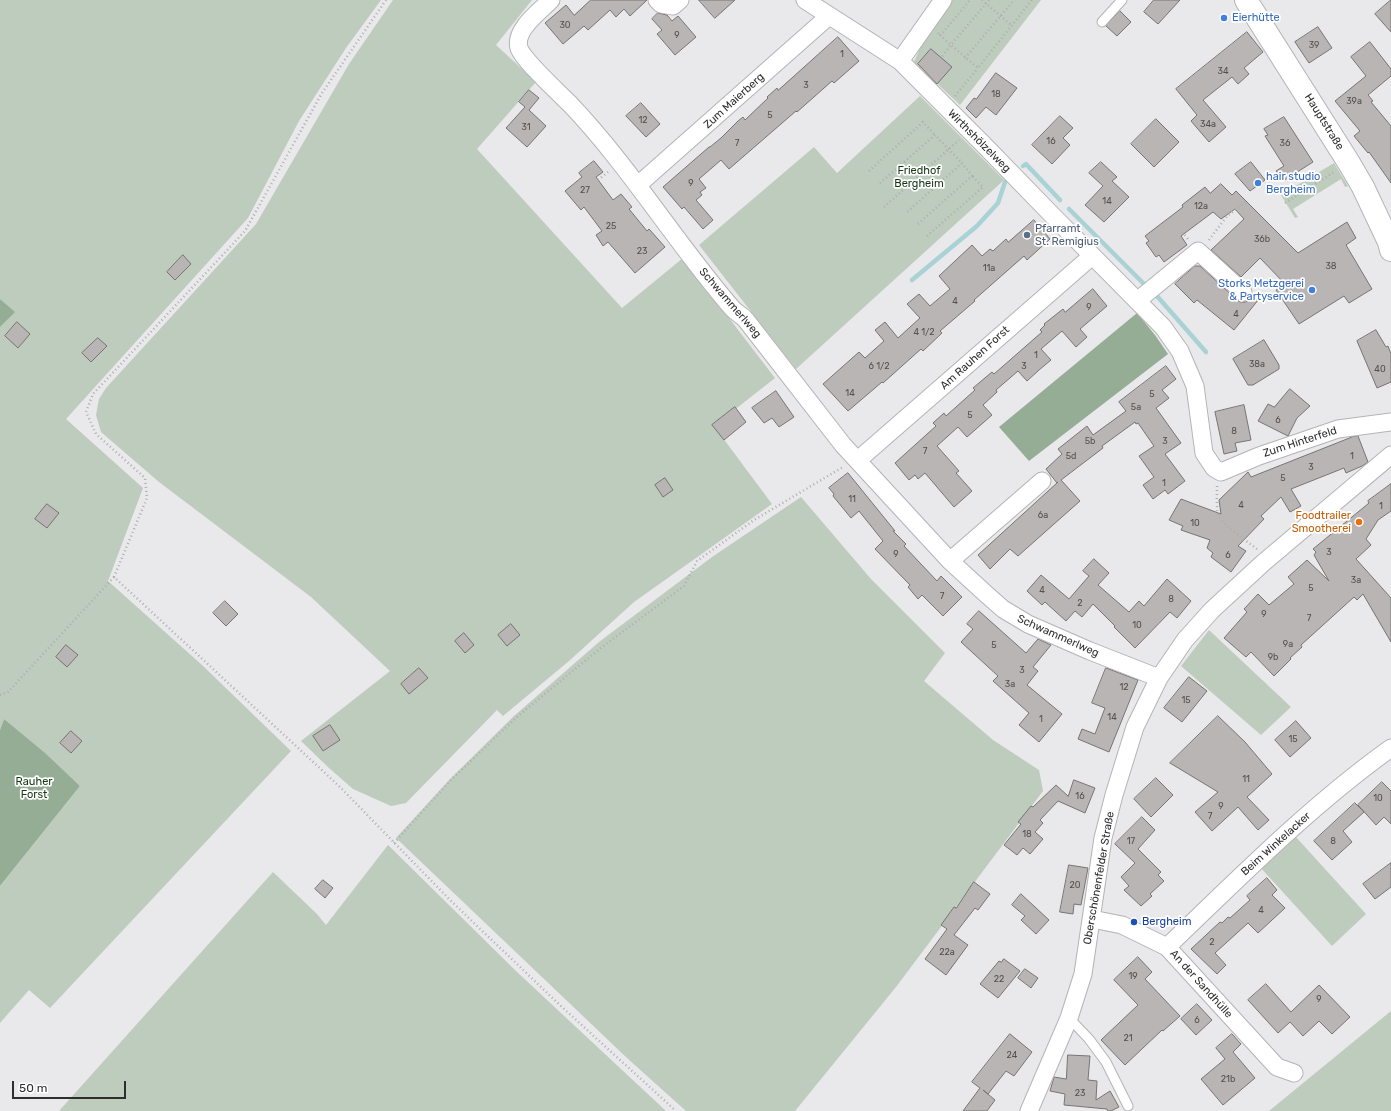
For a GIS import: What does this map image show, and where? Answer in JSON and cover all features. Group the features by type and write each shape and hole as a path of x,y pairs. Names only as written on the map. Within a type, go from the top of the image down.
{"street":[{"name":"Schwammerlweg","path":"550,0 521,30 518,40 519,49 527,60 579,114 638,185 688,254 734,310 746,320 843,445 950,561 1003,609 1028,624 1090,651 1159,678"},
{"path":"657,0 660,4 673,6 680,0"},
{"name":"Wirthshölzelweg","path":"805,0 900,62 970,130 1092,256 1164,327 1180,351 1195,386 1204,453 1217,470"},
{"path":"900,62 943,0"},
{"name":"Hauptstraße","path":"1253,3 1349,163 1366,194 1389,242 1391,250"},
{"name":"Zum Maierberg","path":"638,185 830,16"},
{"path":"1137,301 1198,251 1242,292"},
{"name":"Am Rauhen Forst","path":"858,460 1092,256"},
{"path":"1385,423 1391,437"},
{"name":"Zum Hinterfeld","path":"1217,470 1338,429 1385,423"},
{"name":"Oberschönenfelder Straße","path":"1029,1111 1069,1018 1083,974 1103,838 1117,784 1135,727 1159,678 1185,640 1212,610 1268,559 1391,456"},
{"path":"950,561 1042,481"},
{"name":"Beim Winkelacker","path":"1167,947 1287,832 1391,748"},
{"name":"An der Sandhülle","path":"1092,919 1122,925 1167,947 1277,1067 1294,1073"}],"lane":[{"path":"1102,22 1122,0"},
{"path":"1069,1018 1089,1039 1106,1062 1128,1106"}],"path":[{"path":"0,695 8,692 114,577 147,498 145,478 96,434 86,412 93,394 245,231 322,93 386,0"},
{"path":"982,0 1012,25"},
{"path":"941,58 989,0"},
{"path":"966,58 1014,0"},
{"path":"946,107 1032,0"},
{"path":"939,35 978,68"},
{"path":"868,171 923,122 962,163 983,187 927,236"},
{"path":"884,207 970,130"},
{"path":"880,183 935,135"},
{"path":"907,212 962,163"},
{"path":"1286,203 1349,163"},
{"path":"918,224 972,176"},
{"path":"1198,251 1210,240 1227,216 1247,201"},
{"path":"394,843 452,779 518,716 602,647 684,586 697,561 754,520 844,466 858,460"},
{"path":"1217,470 1218,482 1216,496 1218,516 1235,533 1268,559"},
{"path":"114,577 339,786 457,908 563,1008 676,1111"}],"green space":[{"path":"0,0 381,0 346,48 299,121 248,218 66,419 143,488 108,581 202,665 291,751 50,1008 29,990 0,1023 0,886 80,786 4,719 0,730 0,327 14,312 0,299"},
{"path":"393,0 532,0 496,45 536,82 477,149 622,308 683,258 775,378 714,426 772,504 634,602 569,661 503,716 497,710 406,803 391,806 353,789 301,741 390,671 311,597 159,482 101,432 96,415 99,399 106,388 256,224 349,64"},
{"path":"949,0 1041,0 960,105 914,62 927,32"},
{"name":"Friedhof Bergheim","path":"920,96 1004,180 796,369 699,245 814,147 837,173"},
{"path":"1334,163 1348,186 1345,187 1341,179 1293,209 1298,217 1295,218 1281,195"},
{"path":"0,299 15,312 0,327"},
{"path":"1137,313 1168,354 1029,461 999,427"},
{"path":"801,497 871,579 945,653 924,681 993,740 1039,770 1043,791 896,987 795,1111 686,1111 627,1058 396,838 450,779 514,716 599,642 712,557"},
{"path":"1209,630 1291,707 1261,735 1181,666"},
{"name":"Rauher Forst","path":"4,719 45,753 80,786 0,886 0,730"},
{"path":"1295,836 1366,914 1332,946 1260,867"},
{"path":"388,845 516,971 666,1111 59,1111 273,872 317,914 326,925"},
{"path":"1391,1011 1391,1111 1269,1111"}],"building":[{"path":"591,0 647,0 630,16 624,9 616,17 610,10 588,30 584,26 563,44 545,23 566,5 574,15"},
{"path":"699,0 735,0 715,18"},
{"path":"1154,0 1180,0 1158,24 1144,12"},
{"path":"1391,0 1391,32 1375,14"},
{"path":"1120,11 1131,22 1117,36 1106,26"},
{"path":"658,13 667,15 672,21 678,16 696,37 675,55 657,34 662,30 652,19"},
{"path":"1318,27 1332,48 1309,63 1295,42"},
{"path":"1247,32 1263,52 1244,68 1249,74 1238,84 1232,77 1203,100 1226,127 1209,142 1191,121 1197,115 1176,89"},
{"path":"838,37 859,61 834,83 832,81 729,169 721,160 699,179 706,188 700,192 702,195 696,200 713,220 703,229 684,207 682,209 663,187 721,138 738,121 743,117 745,120 777,88 778,90"},
{"path":"1370,42 1391,69 1391,76 1368,95 1373,101 1371,102 1391,126 1391,183 1369,152 1368,153 1354,136 1360,131 1335,101 1366,76 1351,57"},
{"path":"931,49 952,67 937,84 918,64"},
{"path":"996,73 1017,88 996,115 986,107 976,118 966,108 974,98 976,99"},
{"path":"529,90 539,98 529,110 546,126 527,147 506,128 525,107 519,102"},
{"path":"641,103 660,124 646,137 626,116"},
{"path":"1060,116 1073,128 1063,138 1070,145 1052,164 1032,145"},
{"path":"1284,117 1313,162 1283,181 1276,171 1284,166 1265,136 1268,135 1264,129"},
{"path":"1156,119 1179,142 1154,167 1131,144"},
{"path":"594,161 603,172 596,177 613,200 621,194 632,207 629,209 647,231 649,229 665,247 635,273 608,242 603,246 596,235 602,231 584,207 581,210 565,191 582,177 579,173"},
{"path":"1101,162 1117,177 1112,181 1129,197 1104,222 1085,205 1103,186 1089,173"},
{"path":"1251,162 1265,180 1250,191 1235,174"},
{"path":"1221,184 1232,195 1236,191 1298,253 1347,222 1356,238 1346,245 1372,289 1349,303 1344,296 1299,324 1276,290 1285,284 1260,258 1241,277 1211,250 1244,219 1235,209 1221,219 1213,212 1181,236 1187,245 1164,262 1159,255 1156,257 1146,243 1149,241 1145,236 1183,207 1182,205 1205,187 1210,193"},
{"path":"1034,220 1050,239 1027,260 1024,256 940,331 942,333 923,351 921,349 883,383 882,382 848,411 823,384 859,352 865,358 884,341 875,330 885,322 898,338 920,318 907,304 919,294 930,306 950,289 939,276 972,245 982,256 990,249 993,251 1006,239 1008,242"},
{"path":"183,255 191,264 175,280 167,272"},
{"path":"1195,266 1200,266 1240,302 1246,302 1250,299 1253,293 1259,299 1234,330 1197,300 1194,303 1175,284"},
{"path":"1093,289 1107,306 1080,329 1087,337 1076,347 1062,331 1041,349 1051,360 1027,381 1018,371 996,390 997,392 983,405 992,415 967,437 958,427 937,446 959,471 956,473 972,491 954,507 925,473 918,479 915,475 909,480 895,463 936,426 933,423 944,413 946,416 975,390 973,388 992,372 994,374 1042,332 1040,330 1045,325 1044,324 1063,309 1065,312"},
{"path":"17,322 30,334 18,348 5,336"},
{"path":"1376,330 1386,347 1388,346 1391,354 1391,382 1377,388 1357,341"},
{"path":"98,338 107,346 91,362 82,353"},
{"path":"1264,340 1279,365 1279,369 1253,385 1248,385 1233,359"},
{"path":"1166,366 1176,379 1162,390 1169,398 1156,408 1181,443 1165,454 1185,481 1168,494 1165,490 1153,499 1143,485 1154,477 1139,456 1154,446 1138,423 1136,424 1135,422 1102,446 1103,448 1061,480 1080,501 1018,556 1010,549 990,569 978,555 1057,483 1046,469 1062,454 1058,449 1087,426 1093,435 1126,411 1119,402"},
{"path":"1290,389 1310,406 1297,418 1288,436 1258,421 1268,404 1274,407"},
{"path":"776,391 794,417 779,427 772,418 764,423 752,408"},
{"path":"1244,405 1251,440 1235,443 1237,451 1224,454 1215,412"},
{"path":"735,407 746,422 724,440 712,425"},
{"path":"1358,436 1368,462 1346,473 1344,468 1291,489 1301,506 1290,512 1281,497 1261,516 1264,519 1238,546 1246,551 1231,572 1211,557 1213,553 1207,548 1210,540 1181,530 1183,526 1169,520 1181,499 1221,514 1219,500 1248,472 1251,477 1352,437"},
{"path":"848,473 895,531 893,531 906,544 904,546 937,581 941,576 962,597 943,616 922,595 918,599 908,587 910,585 875,549 883,541 859,511 851,518 833,496 834,494 829,488"},
{"path":"665,478 673,490 663,497 655,485"},
{"path":"1391,484 1391,511 1378,520 1366,539 1371,545 1356,559 1391,598 1391,642 1363,594 1357,600 1354,597 1301,645 1302,647 1274,676 1251,652 1246,657 1224,638 1247,612 1244,609 1258,594 1269,605 1294,584 1288,577 1307,560 1329,581 1314,555 1316,552 1313,549 1369,503 1368,501"},
{"path":"47,504 59,513 47,528 35,519"},
{"path":"1094,559 1109,573 1098,585 1129,612 1139,601 1144,606 1167,579 1191,601 1177,618 1170,612 1135,648 1093,604 1082,617 1075,611 1066,621 1045,602 1042,605 1027,591 1041,575 1069,599 1089,576 1083,571"},
{"path":"225,601 238,614 226,626 213,613"},
{"path":"979,611 1026,653 1038,639 1051,645 1033,667 1038,671 1027,685 1062,714 1039,742 1019,725 1029,713 993,681 998,676 961,642 973,629 967,624"},
{"path":"511,624 520,635 507,646 498,635"},
{"path":"464,633 474,645 465,653 455,641"},
{"path":"66,645 78,655 67,667 56,657"},
{"path":"419,668 428,678 409,694 401,684"},
{"path":"1106,668 1138,680 1109,752 1078,739 1082,729 1095,734 1105,708 1092,703"},
{"path":"1189,677 1207,691 1182,722 1164,708"},
{"path":"1218,716 1245,742 1272,774 1247,797 1269,820 1258,830 1238,807 1212,831 1195,812 1218,792 1170,763"},
{"path":"1296,721 1311,738 1290,757 1275,740"},
{"path":"330,725 340,740 323,751 313,736"},
{"path":"71,731 82,741 71,753 60,743"},
{"path":"1156,778 1173,795 1151,817 1134,799"},
{"path":"1074,780 1095,788 1085,813 1058,801 1040,820 1043,823 1035,832 1043,839 1030,854 1023,848 1017,855 1004,845 1021,824 1018,822 1031,806 1033,807 1056,785 1068,796"},
{"path":"1382,782 1391,791 1391,824 1384,817 1376,825 1358,805"},
{"path":"1355,803 1364,812 1343,831 1352,842 1332,860 1314,841"},
{"path":"1142,817 1155,830 1138,849 1161,872 1158,875 1164,881 1150,894 1152,896 1141,906 1124,890 1129,886 1121,877 1135,863 1115,844"},
{"path":"1391,863 1391,887 1375,899 1363,884"},
{"path":"1069,865 1088,868 1081,905 1074,904 1073,914 1060,912"},
{"path":"1267,878 1277,890 1272,895 1285,908 1258,933 1248,923 1215,953 1226,965 1217,974 1191,949 1220,922 1222,923 1228,917 1230,918 1250,900 1247,896"},
{"path":"323,880 333,888 325,898 315,889"},
{"path":"974,882 990,894 978,910 975,908 954,935 968,945 946,975 925,959 947,929 941,925 954,907 956,908"},
{"path":"1021,894 1049,920 1036,934 1021,920 1025,916 1012,905"},
{"path":"1138,957 1152,972 1145,979 1180,1016 1163,1031 1162,1030 1125,1065 1101,1040 1138,1005 1114,980"},
{"path":"1004,959 1020,971 998,998 980,984 999,961 1001,962"},
{"path":"1025,969 1038,978 1031,988 1018,978"},
{"path":"1266,984 1291,1012 1319,985 1350,1017 1332,1034 1319,1021 1303,1036 1290,1022 1278,1033 1248,1000"},
{"path":"1197,1004 1212,1020 1196,1035 1181,1019"},
{"path":"1010,1034 1032,1052 1014,1076 1006,1071 988,1094 983,1090 995,1100 987,1111 963,1111 980,1088 972,1082"},
{"path":"1232,1034 1241,1044 1233,1052 1255,1078 1223,1105 1201,1079 1225,1059 1216,1048"},
{"path":"1068,1055 1090,1056 1088,1080 1097,1081 1096,1100 1110,1091 1119,1107 1108,1111 1107,1109 1064,1105 1065,1094 1050,1091 1054,1077 1066,1079"}],"waterway":[{"path":"1023,166 1026,164 1060,200"},
{"path":"912,280 977,226 998,203 1005,182"},
{"path":"1069,209 1146,286"},
{"path":"1157,296 1206,352"}],"place":[{"name":"Eierhütte","path":"1224,18"},
{"name":"hair studio Bergheim","path":"1258,183"},
{"name":"Pfarramt St. Remigius","path":"1027,235"},
{"name":"Storks Metzgerei & Partyservice","path":"1312,290"},
{"name":"Foodtrailer Smootherei","path":"1359,522"},
{"name":"Bergheim","path":"1134,922"}]}
